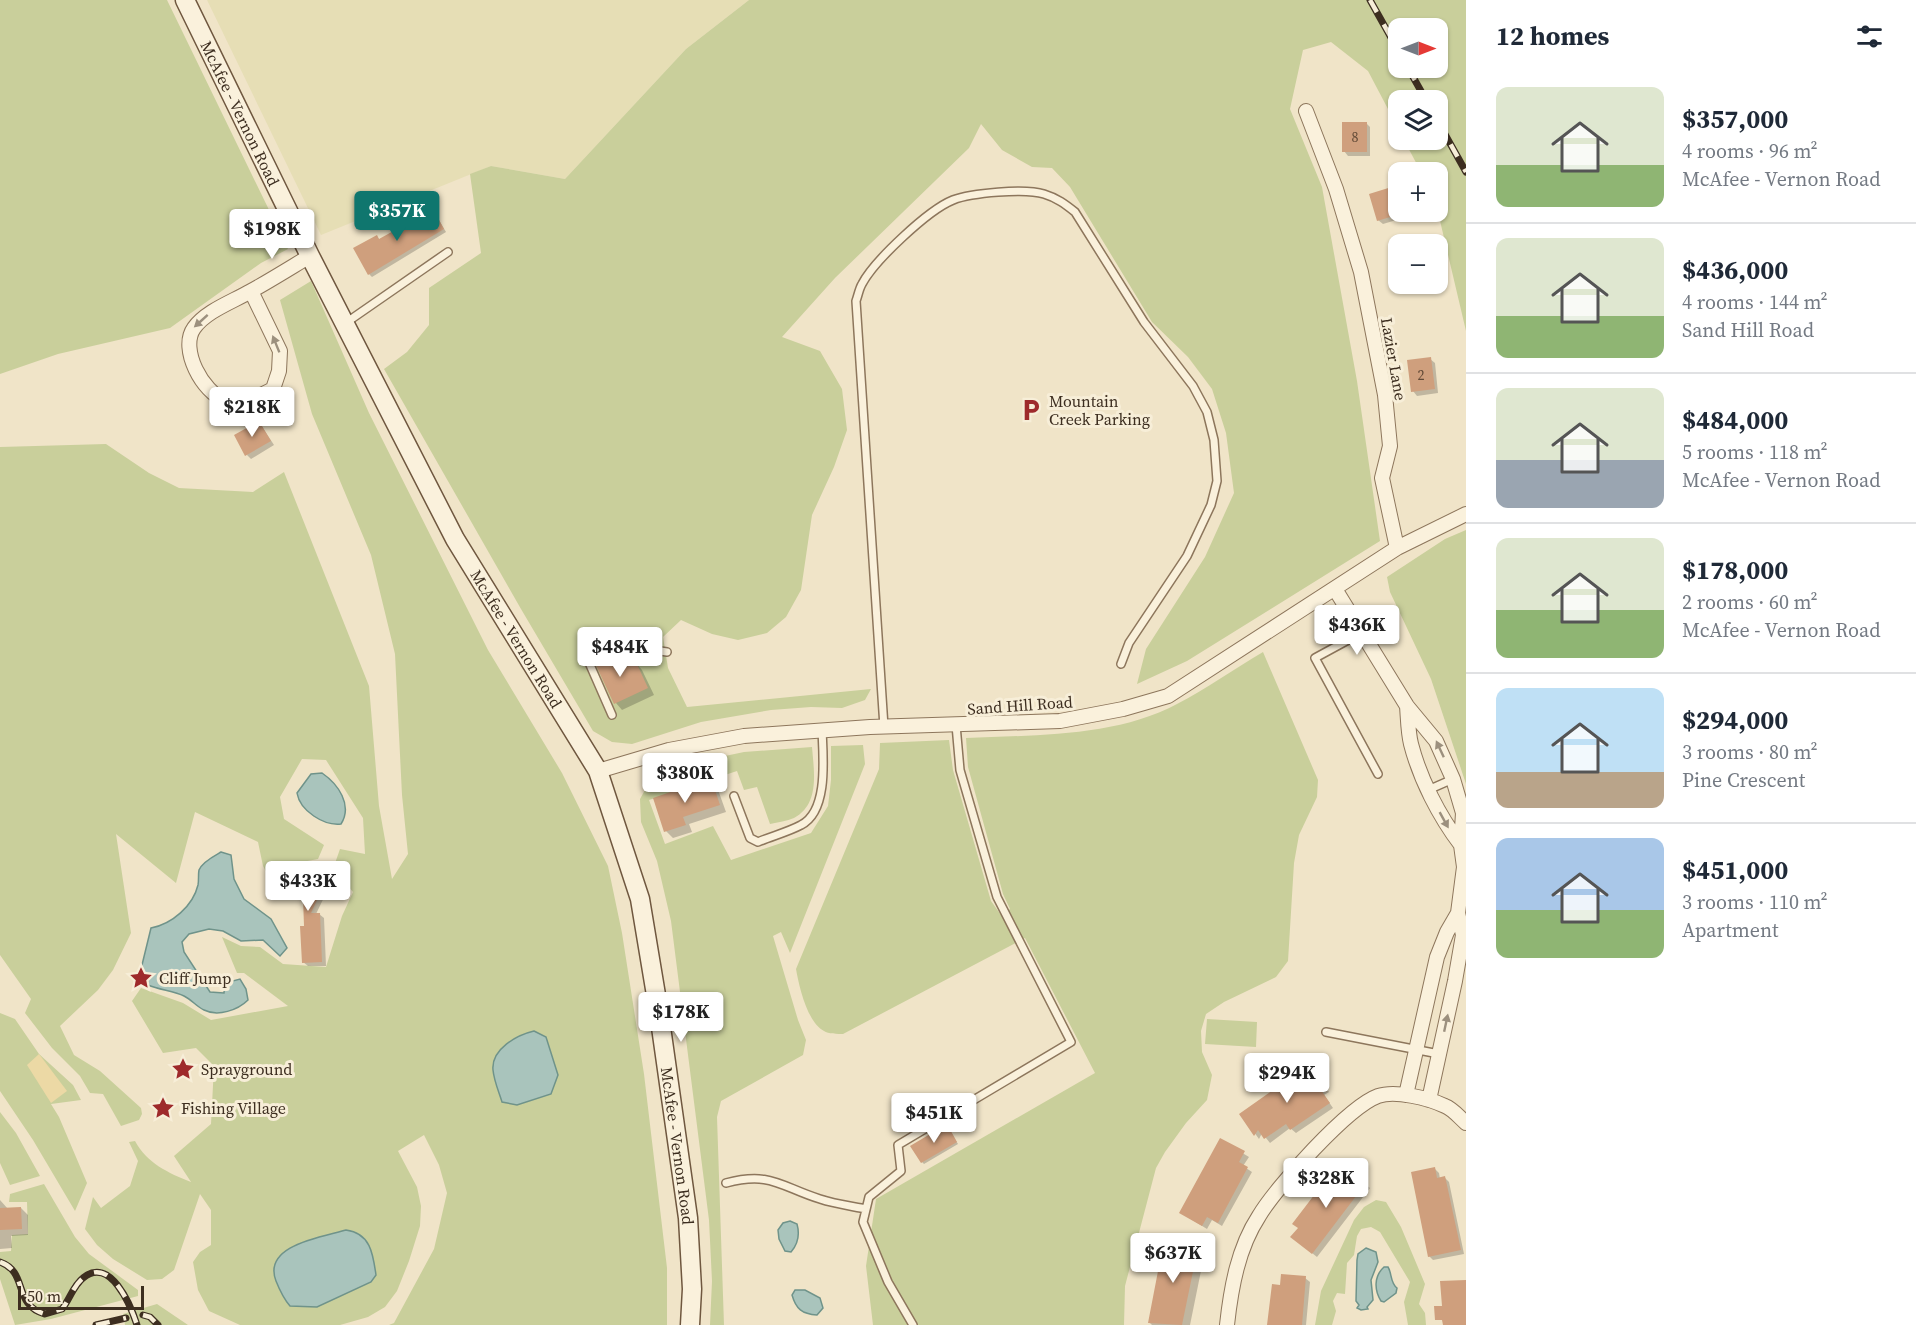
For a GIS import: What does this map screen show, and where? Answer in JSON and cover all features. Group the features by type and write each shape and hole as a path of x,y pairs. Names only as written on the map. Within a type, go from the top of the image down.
{"main road":[{"name":"McAfee - Vernon Road","path":"184,0 310,256 455,539 598,771 640,899 659,1013 688,1218 692,1289 690,1325"}],"street":[{"name":"Lazier Lane","path":"1305,111 1336,189 1361,272 1385,395 1390,446 1382,478 1397,548"},
{"path":"251,291 280,351 279,371 273,389 257,398 241,402 225,400 211,392 195,370 189,349 192,330 208,315 310,256"},
{"name":"Sand Hill Road","path":"598,771 669,750 734,738 822,730 1060,721 1123,709 1168,696 1397,548 1466,514"},
{"path":"1335,589 1407,706 1436,741 1453,779 1463,813 1461,845 1464,867 1458,913 1463,935 1439,1054 1418,1098"},
{"path":"1407,706 1411,743 1428,790 1444,823 1461,845"},
{"path":"1418,1098 1416,1050 1437,957 1458,913"},
{"path":"1227,1325 1231,1291 1240,1257 1258,1217 1285,1180 1363,1104 1380,1095 1418,1098 1447,1106 1466,1123"}],"lane":[{"path":"884,727 855,302 862,283 886,253 933,211 953,200 991,192 1041,193 1062,201 1076,212 1144,322 1193,386 1207,412 1214,440 1217,481 1211,505 1187,556 1129,644 1121,664"},
{"path":"345,323 448,252"},
{"path":"1361,633 1315,658 1378,774"},
{"path":"612,715 588,658 614,644 667,652"},
{"path":"913,1325 888,1282 863,1222 869,1197 901,1171 898,1145 1071,1042 997,897 960,770 956,725"},
{"path":"734,796 750,838 758,842 803,825 814,814 822,788 822,730"},
{"path":"1428,790 1453,779"},
{"path":"1326,1032 1439,1054"},
{"path":"726,1183 745,1177 774,1180 820,1199 866,1209"}],"shaded area":[{"path":"207,0 749,0 686,49 565,179 491,166 321,235"}],"green space":[{"path":"0,0 167,0 288,249 261,263 170,328 58,354 0,374"},
{"path":"749,0 1466,0 1466,331 1448,255 1448,234 1443,234 1440,222 1448,222 1448,162 1416,162 1409,150 1448,150 1448,90 1388,90 1388,109 1368,71 1331,42 1303,50 1290,109 1322,187 1357,381 1380,541 1187,661 1137,684 1146,649 1205,557 1234,493 1226,433 1212,389 1188,357 1152,322 1070,187 1052,168 1032,167 1002,150 981,124 969,148 835,278 782,337 820,351 842,389 847,430 834,467 812,515 801,590 786,617 767,633 738,640 712,634 681,620 663,637 668,668 687,707 871,689 865,700 842,708 811,707 771,710 701,722 632,744 612,742 593,731 384,369 407,352 429,325 429,288 481,253 470,174 491,166 565,179 686,49"},
{"path":"311,281 369,413 488,650 562,773 608,866 622,933 644,1074 667,1268 667,1325 389,1325 394,1323 434,1249 447,1193 439,1165 424,1135 398,1151 417,1187 421,1206 420,1226 397,1291 385,1307 368,1317 340,1325 240,1325 209,1311 198,1290 193,1262 200,1252 211,1245 211,1210 200,1194 174,1270 162,1279 147,1280 113,1259 97,1245 85,1229 93,1197 101,1208 130,1186 138,1161 129,1142 135,1141 152,1161 174,1175 191,1182 174,1156 211,1124 214,1066 196,1048 163,1053 132,1001 141,988 183,1003 211,1020 288,1006 244,973 237,973 222,937 241,946 260,947 283,964 326,967 342,916 353,892 333,869 340,849 365,854 363,818 326,760 302,759 280,797 284,819 324,845 318,859 281,866 272,882 263,866 258,842 195,812 176,883 116,834 131,933 113,970 98,990 60,1026 74,1055 100,1071 141,1108 142,1114 139,1120 121,1126 103,1094 90,1093 80,1076 52,1048 25,1013 31,999 0,955 0,447 106,444 149,473 179,488 253,492 284,472 369,686 379,806 392,879 408,854 402,795 395,654 371,555 312,414 280,300"},
{"path":"1466,530 1466,784 1431,679 1390,592 1387,577 1445,539"},
{"path":"1263,652 1318,780 1317,797 1299,835 1294,863 1288,961 1276,977 1224,1002 1206,1014 1201,1031 1202,1052 1212,1075 1207,1100 1186,1123 1156,1168 1125,1286 1124,1325 873,1325 866,1266 876,1199 1095,1073 1025,938 843,1034 826,1032 813,1020 799,985 796,969 879,769 880,743 949,740 953,770 991,901 1001,915 1010,909 1003,894 968,767 966,738 1046,735 1128,723 1177,704"},
{"path":"863,745 865,764 790,953 781,932 773,936 806,1040 803,1055 721,1101 717,1117 724,1325 710,1325 712,1281 709,1220 671,921 657,861 641,822 640,799 650,781 673,767 744,752 812,747 814,787 812,796 802,812 791,819 770,824 757,787 744,790 737,771 649,800 665,844 713,826 731,860 811,833 828,806 831,746"},
{"path":"0,1013 15,1019 39,1054 73,1085 81,1100 51,1104 59,1117 87,1183 75,1211 33,1140 0,1091"},
{"path":"1207,1019 1257,1022 1256,1047 1205,1044"},
{"path":"0,1112 16,1133 40,1176 10,1185 0,1163"},
{"path":"44,1184 75,1237 89,1254 138,1290 138,1296 51,1319 15,1325 0,1279 0,1252 11,1251 12,1235 28,1234 27,1202 9,1202 10,1194"},
{"path":"1376,1200 1386,1202 1401,1227 1425,1284 1419,1304 1425,1313 1426,1325 1408,1325 1404,1302 1410,1282 1380,1232 1371,1227 1361,1229 1357,1236 1354,1255 1347,1263 1345,1294 1337,1293 1333,1301 1336,1311 1332,1325 1315,1325 1321,1291 1354,1220 1364,1207"},
{"path":"157,1304 188,1325 125,1325 123,1314"}],"sand":[{"path":"39,1054 67,1091 51,1103 27,1065"}],"water":[{"path":"322,773 342,796 345,810 341,824 320,820 299,800 297,793 311,774"},
{"path":"221,852 231,855 234,879 244,899 271,919 287,948 280,956 263,940 241,941 223,931 209,929 189,934 182,942 184,952 210,992 224,993 225,983 240,979 246,989 248,1000 244,1004 228,1011 215,1013 201,1009 180,994 148,985 141,969 151,928 166,923 186,907 192,900 198,885 201,867"},
{"path":"534,1031 546,1037 558,1075 551,1094 517,1105 502,1102 495,1082 493,1062 506,1044"},
{"path":"790,1221 797,1224 798,1232 797,1243 791,1252 785,1251 779,1239 778,1230 783,1223"},
{"path":"346,1230 360,1235 369,1245 376,1275 371,1282 317,1307 290,1306 276,1281 274,1269 278,1259 297,1245"},
{"path":"1366,1248 1376,1252 1378,1262 1371,1280 1373,1300 1367,1307 1368,1309 1361,1310 1357,1308 1359,1305 1356,1301 1357,1260 1358,1254"},
{"path":"1384,1267 1388,1267 1397,1288 1396,1293 1384,1302 1379,1297 1376,1283"},
{"path":"795,1290 805,1290 820,1298 823,1308 817,1315 804,1312 795,1304 792,1295"}],"building":[{"path":"1342,122 1367,122 1367,152 1342,152"},
{"path":"1388,188 1388,218 1377,221 1369,194"},
{"path":"433,209 444,229 368,275 353,248 377,235 379,239"},
{"path":"1431,357 1435,389 1411,392 1407,360"},
{"path":"259,421 271,441 245,456 234,435"},
{"path":"613,651 621,669 636,662 648,688 614,704 594,661"},
{"path":"711,778 720,805 683,817 686,825 664,832 653,798"},
{"path":"302,868 327,879 311,913 320,913 322,962 302,963 300,926 304,926 303,898 280,887 286,874 297,879"},
{"path":"1310,1064 1326,1087 1321,1090 1330,1103 1290,1130 1286,1124 1264,1139 1258,1130 1254,1136 1239,1114"},
{"path":"947,1124 957,1142 921,1163 910,1146"},
{"path":"1220,1138 1245,1151 1239,1162 1248,1167 1218,1223 1207,1217 1202,1226 1179,1213"},
{"path":"1345,1167 1366,1183 1312,1254 1290,1237 1298,1228 1292,1224 1331,1173 1337,1178"},
{"path":"1435,1167 1437,1178 1445,1176 1461,1250 1428,1257 1411,1172"},
{"path":"21,1207 22,1229 0,1230 0,1208"},
{"path":"1164,1240 1192,1245 1189,1251 1197,1252 1182,1325 1148,1323"},
{"path":"1281,1274 1306,1276 1302,1325 1267,1325 1272,1284 1280,1285"},
{"path":"1466,1280 1466,1325 1443,1325 1442,1320 1435,1320 1434,1306 1442,1306 1440,1281"}],"railway":[{"path":"1370,0 1388,32"},
{"path":"1414,78 1420,90"},
{"path":"1448,140 1466,172"},
{"path":"0,1262 15,1273 28,1303 35,1310 45,1314 62,1309 83,1278 93,1273 102,1273 118,1286 130,1306 137,1325"},
{"path":"143,1315 150,1317 158,1325"},
{"path":"96,1325 126,1318"}],"place":[{"name":"Mountain Creek Parking","path":"1031,410"},
{"name":"Cliff Jump","path":"141,978"},
{"name":"Sprayground","path":"183,1069"},
{"name":"Fishing Village","path":"163,1108"}]}
